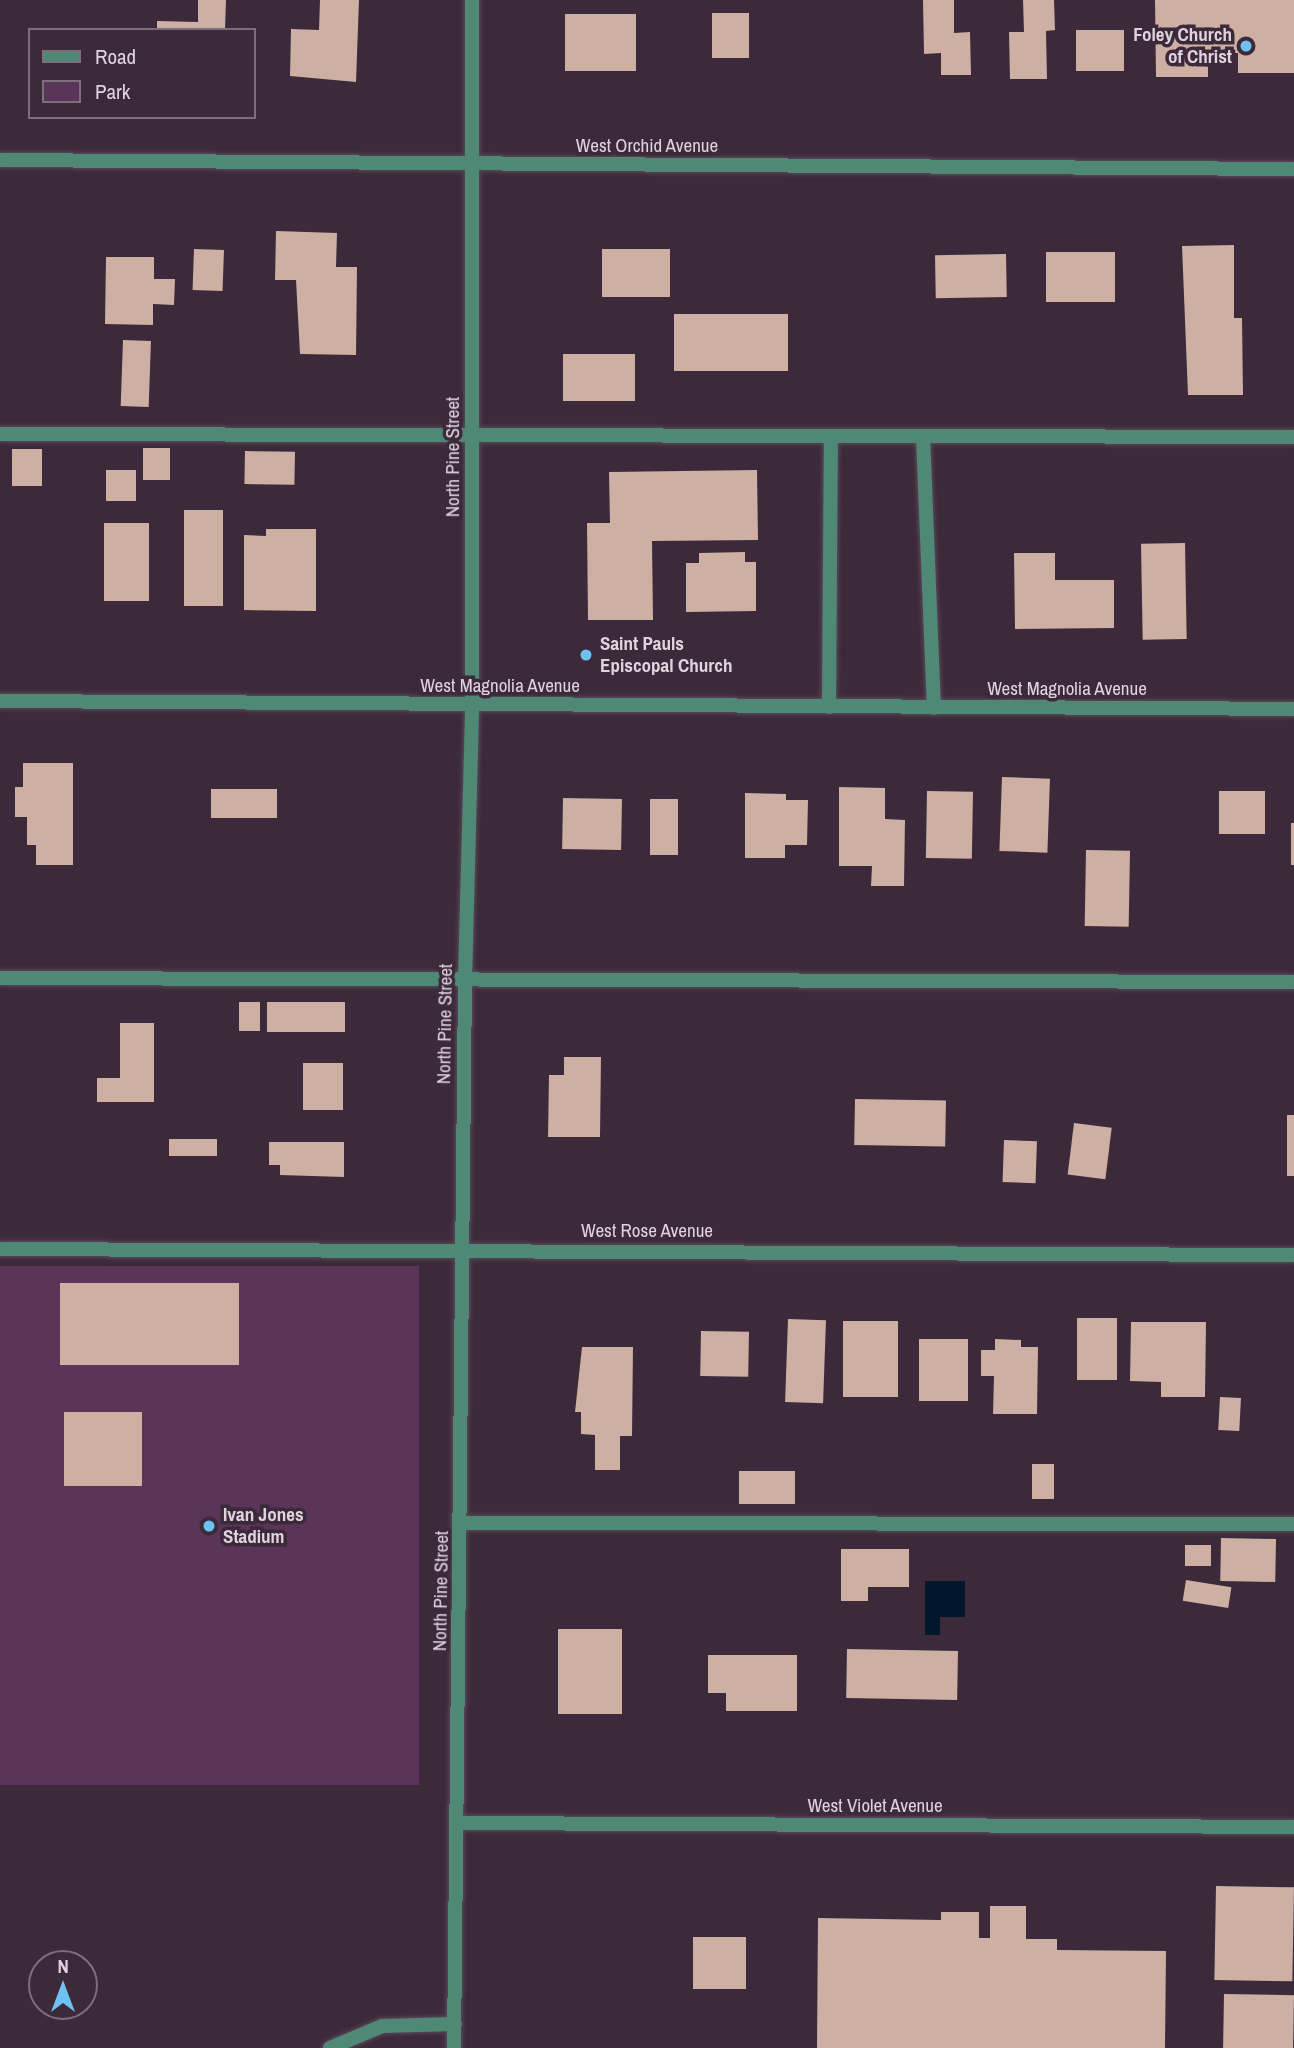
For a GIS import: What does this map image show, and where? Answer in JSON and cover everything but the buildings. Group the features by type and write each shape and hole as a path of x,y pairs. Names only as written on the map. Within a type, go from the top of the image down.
{"street":[{"name":"North Pine Street","path":"454,2048 462,1523 465,980 472,706 472,0"},
{"name":"West Orchid Avenue","path":"0,160 1294,169"},
{"path":"0,434 1294,438"},
{"path":"828,707 831,436"},
{"path":"923,436 933,708"},
{"name":"West Magnolia Avenue","path":"0,701 1294,709"},
{"path":"0,978 1294,982"},
{"name":"West Rose Avenue","path":"0,1249 463,1249 1294,1255"},
{"path":"462,1523 1294,1524"},
{"name":"West Violet Avenue","path":"456,1823 1294,1827"},
{"path":"330,2048 382,2026 455,2024"}],"green space":[{"name":"Ivan Jones Stadium","path":"0,1266 419,1266 419,1785 0,1785"}],"water":[{"path":"925,1581 965,1581 965,1617 940,1617 940,1635 925,1635"}],"place":[{"name":"Foley Church of Christ","path":"1246,46"},
{"name":"Saint Pauls Episcopal Church","path":"586,655"},
{"name":"Ivan Jones Stadium","path":"209,1526"}]}
